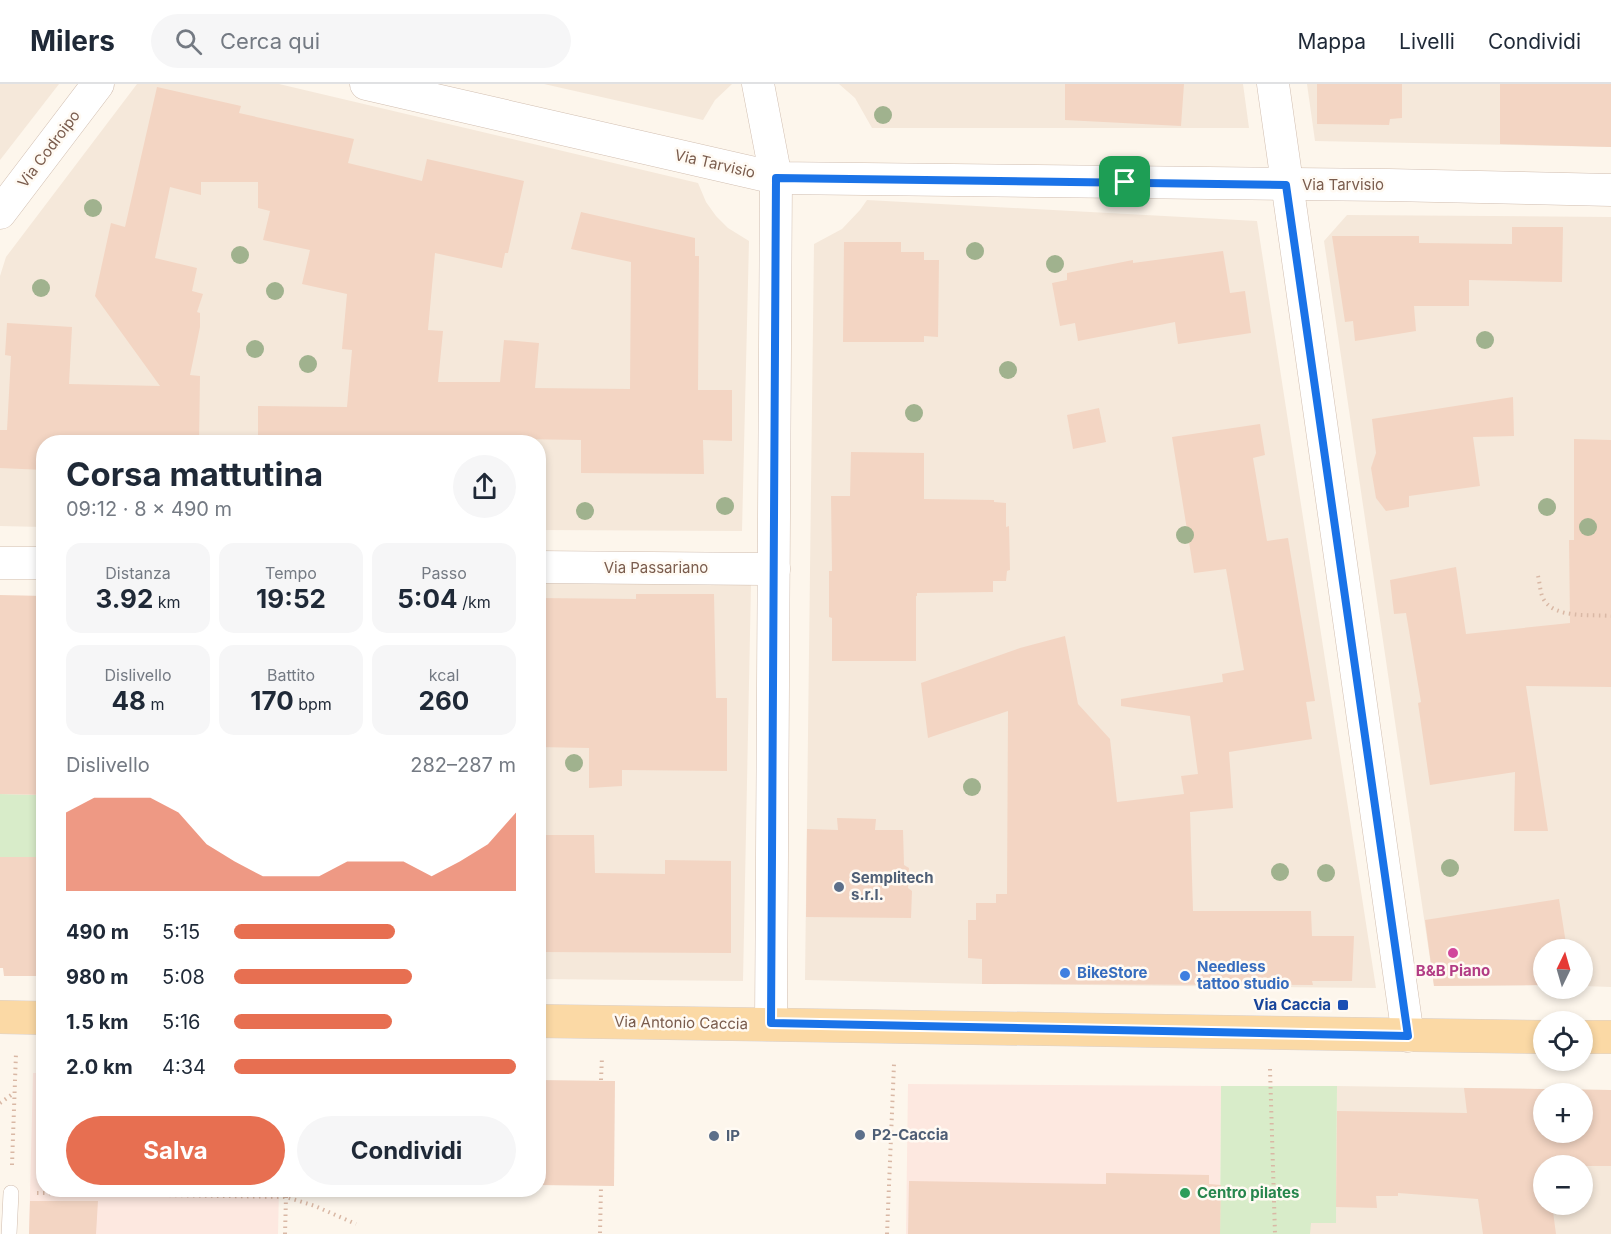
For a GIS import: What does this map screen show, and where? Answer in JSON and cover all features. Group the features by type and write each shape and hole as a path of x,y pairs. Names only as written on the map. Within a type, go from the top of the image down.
{"main road":[{"path":"0,1017 36,1018"},
{"name":"Via Antonio Caccia","path":"546,1021 1533,1037"},
{"path":"1593,1037 1611,1037"}],"street":[{"name":"Via Codroipo","path":"0,213 98,84"},
{"name":"Via Tarvisio","path":"366,84 776,178 1611,190"},
{"path":"758,84 776,178 771,1023"},
{"path":"1273,84 1408,1036"},
{"path":"0,563 36,563"},
{"name":"Via Passariano","path":"546,567 774,568"}],"lane":[{"path":"9,1234 11,1193"}],"path":[{"path":"1538,576 1542,598 1552,609 1566,613 1611,616"},
{"path":"16,1050 11,1193 36,1193"},
{"path":"602,1056 602,1080"},
{"path":"888,1234 894,1060"},
{"path":"1270,1062 1275,1234"},
{"path":"0,1104 14,1093"},
{"path":"600,1233 601,1187"},
{"path":"285,1234 286,1197 315,1206 356,1224"}],"shaded area":[{"path":"0,84 59,84 0,160"},
{"path":"137,84 279,84 698,183 706,202 716,216 728,228 749,241 742,531 546,530 546,435 36,435 36,527 0,526 0,276 6,257"},
{"path":"544,84 732,84 715,100 703,120"},
{"path":"839,84 1243,84 1249,128 872,128 855,98"},
{"path":"1307,84 1611,84 1611,147 1315,141"},
{"path":"867,200 1257,221 1376,988 805,980 814,244 842,229"},
{"path":"1347,215 1611,217 1611,987 1593,986 1593,939 1533,939 1533,985 1434,986 1324,241"},
{"path":"546,583 751,584 743,981 546,979"},
{"path":"33,1073 36,1073 36,1197 279,1197 278,1234 29,1234"},
{"path":"908,1084 1221,1086 1220,1234 906,1234"},
{"path":"1337,1086 1533,1089 1533,1143 1593,1143 1593,1090 1611,1090 1611,1234 1310,1234 1310,1223 1336,1223"}],"green space":[{"path":"0,794 36,795 36,857 0,857"},
{"path":"1221,1086 1337,1086 1336,1223 1311,1223 1310,1234 1220,1234"}],"building":[{"path":"1065,84 1184,84 1181,126 1065,120"},
{"path":"1317,84 1402,84 1402,118 1390,119 1389,125 1317,124"},
{"path":"1500,84 1611,84 1611,147 1500,144"},
{"path":"157,87 241,106 239,113 354,139 348,163 422,181 427,159 524,181 508,253 505,253 502,268 435,253 428,330 443,331 438,382 500,382 504,340 539,343 535,388 630,389 631,262 571,249 581,212 695,238 695,256 699,256 698,390 732,390 732,441 703,440 704,474 581,473 581,440 546,439 546,435 258,435 258,406 347,407 352,350 342,349 347,294 302,284 310,250 263,240 270,211 258,208 258,182 201,182 201,195 170,187 155,258 197,268 192,291 203,294 197,312 200,313 200,327 190,375 200,376 199,435 36,435 36,470 0,468 0,430 7,430 11,356 5,355 7,323 72,327 69,384 160,386 95,296 111,223 125,227"},
{"path":"1512,227 1563,227 1562,282 1469,280 1469,306 1414,306 1416,331 1355,341 1353,321 1345,322 1332,236 1419,236 1419,243 1512,244"},
{"path":"844,242 901,242 901,252 924,252 924,260 939,260 938,337 924,336 924,342 843,342"},
{"path":"1223,251 1230,293 1245,291 1251,333 1178,344 1175,322 1078,341 1075,323 1060,326 1052,283 1067,280 1067,273 1133,260 1133,263"},
{"path":"1513,397 1514,436 1473,437 1480,486 1409,496 1409,507 1386,511 1376,498 1371,468 1376,453 1372,419"},
{"path":"1099,408 1106,442 1073,449 1067,415"},
{"path":"1260,424 1265,455 1253,458 1267,541 1288,538 1315,701 1306,702 1312,739 1229,752 1233,808 1190,812 1193,911 1311,911 1312,936 1354,936 1352,981 1312,981 1313,985 982,984 982,959 968,958 968,920 976,920 976,903 996,903 996,894 1007,894 1008,711 928,738 921,683 1020,648 1065,636 1078,704 1110,739 1117,802 1184,794 1181,776 1198,774 1190,716 1121,706 1121,699 1223,682 1222,674 1244,670 1226,569 1194,573 1172,437"},
{"path":"1574,439 1611,440 1611,687 1526,686 1548,831 1514,831 1515,772 1430,785 1418,703 1421,702 1406,613 1394,614 1390,580 1456,567 1466,634 1570,623 1569,540 1574,540"},
{"path":"851,452 924,453 924,499 994,500 994,502 1006,503 1010,570 1007,571 1006,581 993,581 993,592 917,593 916,661 832,661 832,618 829,617 829,571 832,571 831,496 850,496"},
{"path":"636,594 714,594 716,698 727,698 727,771 622,770 622,786 589,788 589,748 546,747 546,598 636,599"},
{"path":"0,595 36,596 36,795 0,794"},
{"path":"837,818 876,819 875,830 903,830 904,865 909,868 908,888 912,891 911,918 806,917 807,829 838,830"},
{"path":"546,835 594,835 595,873 665,874 665,860 731,861 731,953 546,952"},
{"path":"0,857 36,857 36,976 4,976 3,968 0,968"},
{"path":"1559,899 1565,939 1533,939 1533,985 1434,986 1425,920"},
{"path":"546,1080 615,1081 614,1186 546,1185"},
{"path":"1464,1088 1533,1089 1533,1143 1593,1143 1593,1090 1611,1090 1611,1166 1593,1166 1593,1155 1533,1155 1533,1215 1553,1215 1556,1234 1483,1234 1478,1199 1398,1193 1398,1196 1376,1196 1377,1208 1336,1207 1337,1111 1467,1113"},
{"path":"1106,1173 1209,1175 1209,1184 1221,1185 1220,1234 908,1234 909,1181 1106,1184"},
{"path":"30,1201 98,1201 96,1234 29,1234"}],"place":[{"name":"Semplitech s.r.l.","path":"839,887"},
{"name":"B&B Piano","path":"1453,953"},
{"name":"BikeStore","path":"1065,973"},
{"name":"Needless tattoo studio","path":"1185,976"},
{"name":"Via Caccia","path":"1343,1005"},
{"name":"P2-Caccia","path":"860,1135"},
{"name":"IP","path":"714,1136"},
{"name":"Centro pilates","path":"1185,1193"}],"route":[{"path":"776,178 1125,182 1286,185 1408,1036 771,1023 776,178"}]}
